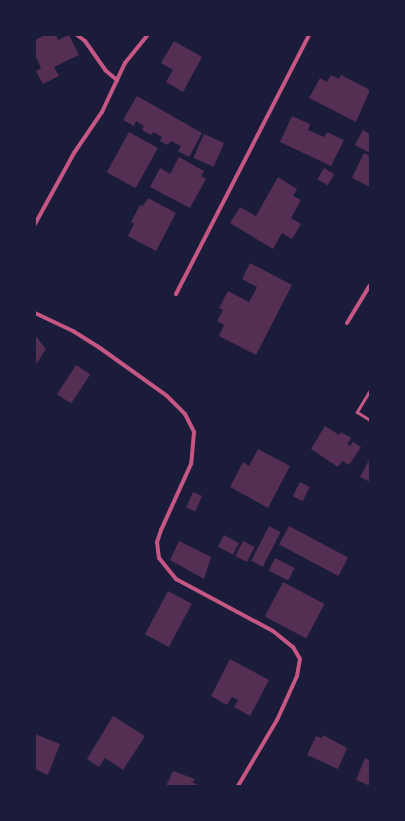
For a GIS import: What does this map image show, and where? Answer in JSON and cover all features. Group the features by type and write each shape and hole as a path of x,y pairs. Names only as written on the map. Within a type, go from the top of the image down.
{"street":[{"path":"77,35 85,41 105,70 117,80"},
{"path":"35,224 74,153 102,112 125,63 148,35"},
{"path":"176,294 309,35"},
{"path":"347,323 370,285"},
{"path":"35,313 73,331 100,348 167,396 185,414 194,432 192,464 161,530 157,542 159,558 176,579 273,631 293,647 300,659 297,676 277,720 238,786"}],"lane":[{"path":"370,390 357,412 370,420"}],"building":[{"path":"45,35 56,35 58,40 69,35 79,55 54,67 59,76 43,84 36,71 41,68 35,55 35,40"},
{"path":"174,41 202,57 183,92 166,82 173,70 161,63"},
{"path":"331,75 339,79 341,75 370,90 356,122 309,98 320,78 327,82"},
{"path":"137,96 202,133 189,157 178,151 181,146 171,141 168,145 160,141 162,137 153,132 151,135 142,130 144,126 136,121 134,126 123,120"},
{"path":"292,116 310,124 308,130 324,137 327,132 344,140 331,166 280,142"},
{"path":"363,130 370,134 370,153 355,145"},
{"path":"129,132 158,148 136,188 107,172"},
{"path":"204,134 224,143 214,167 193,158"},
{"path":"364,153 370,156 370,187 352,178"},
{"path":"179,157 204,171 201,176 206,179 190,208 150,187 160,168 170,174"},
{"path":"324,168 334,174 328,185 317,179"},
{"path":"278,177 297,189 293,196 301,200 291,218 301,224 292,239 282,233 273,249 230,223 240,207 256,216"},
{"path":"148,198 176,213 156,251 128,236 134,224 131,222 140,205 143,206"},
{"path":"250,263 292,285 256,355 219,336 224,325 217,321 223,310 219,308 228,291 249,302 257,287 242,279"},
{"path":"35,335 46,349 35,366"},
{"path":"76,365 90,374 71,404 57,394"},
{"path":"325,426 339,435 341,432 351,438 347,444 350,446 353,442 361,447 349,465 342,461 338,467 311,449"},
{"path":"258,449 290,466 268,508 230,487 243,462 249,466"},
{"path":"370,458 370,482 360,477"},
{"path":"300,482 310,487 303,501 293,496"},
{"path":"193,492 202,496 195,512 186,508"},
{"path":"269,526 281,532 263,567 251,561"},
{"path":"289,526 348,557 338,576 279,545"},
{"path":"224,535 239,543 233,554 218,546"},
{"path":"179,541 211,557 204,579 170,560"},
{"path":"243,541 255,547 247,562 235,556"},
{"path":"275,558 295,568 288,580 269,570"},
{"path":"283,582 324,604 306,639 265,616"},
{"path":"168,591 192,604 169,647 145,634"},
{"path":"230,659 269,680 250,716 234,707 238,700 232,697 227,705 211,696"},
{"path":"113,716 145,736 123,770 105,758 99,767 87,759"},
{"path":"35,734 60,744 48,775 35,769"},
{"path":"323,735 347,748 338,769 307,755 316,736 322,738"},
{"path":"365,758 370,761 370,786 356,780"},
{"path":"173,771 195,779 192,782 200,786 166,786"}]}
